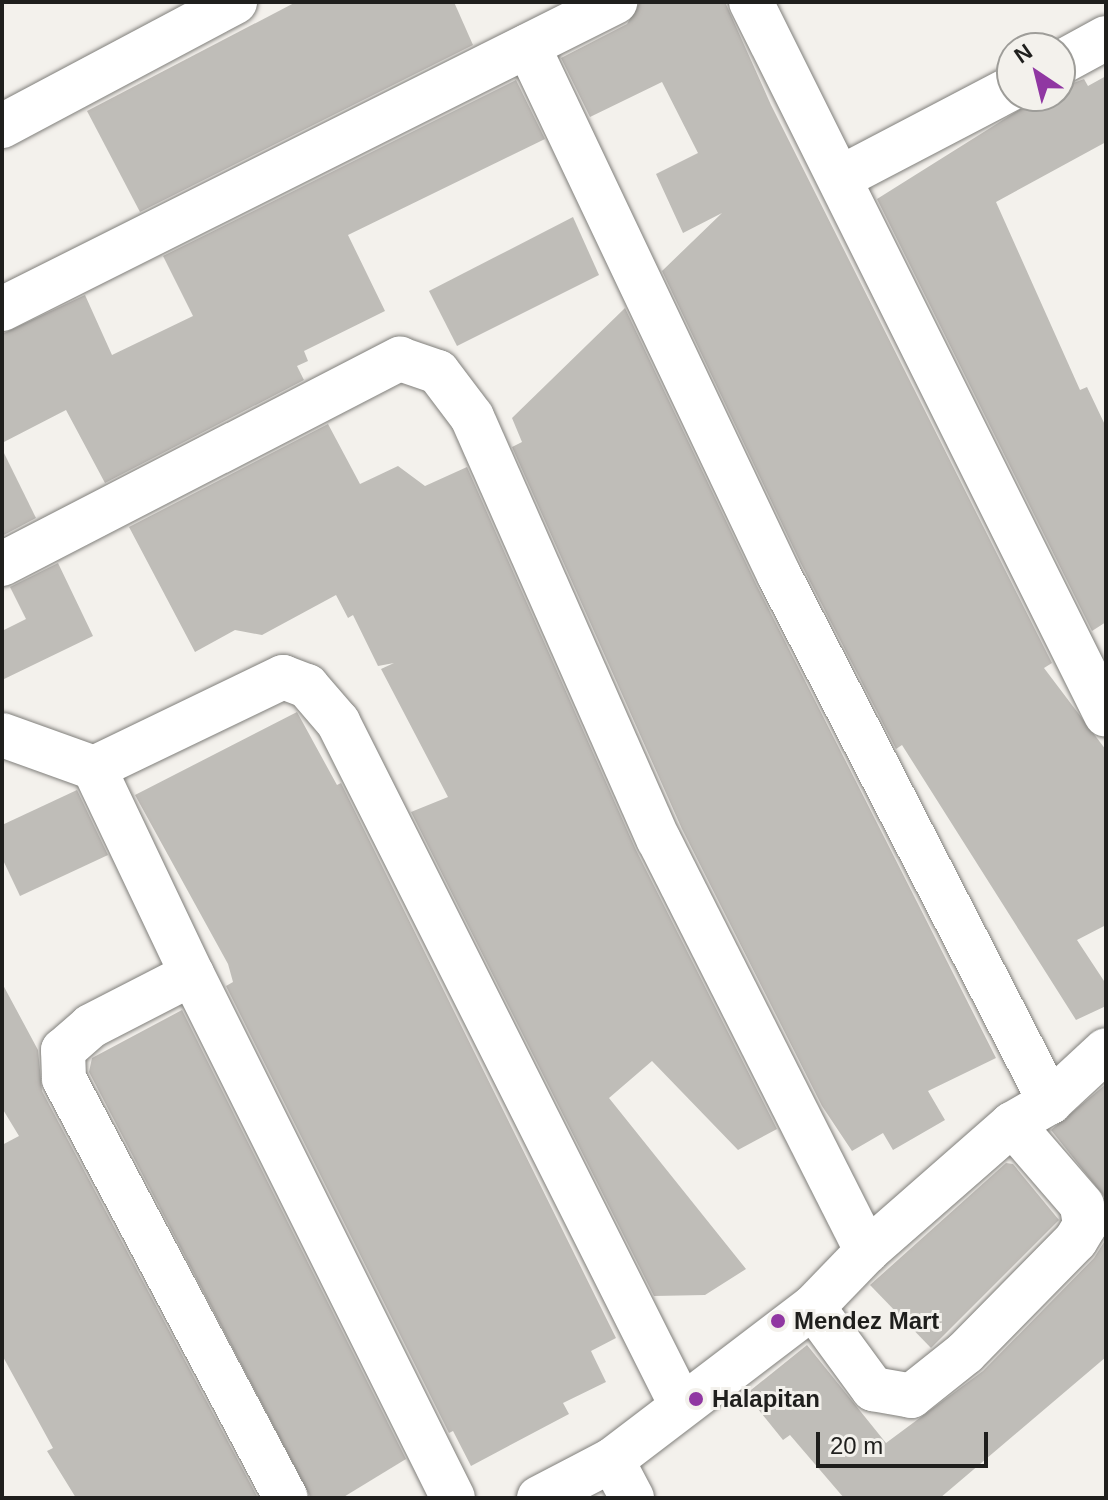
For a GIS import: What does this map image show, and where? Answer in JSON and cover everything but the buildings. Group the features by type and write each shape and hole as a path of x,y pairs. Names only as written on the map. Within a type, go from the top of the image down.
{"street":[{"path":"2,126 235,2"},
{"path":"2,309 615,2"},
{"path":"751,2 1106,715"},
{"path":"1076,54 1106,38"},
{"path":"528,46 779,575 1050,1102"},
{"path":"840,178 996,96"},
{"path":"2,564 400,359 438,372 472,417 659,840 867,1251"},
{"path":"94,768 283,677 307,686 338,722 680,1403"},
{"path":"2,735 94,768 192,974 453,1498"},
{"path":"192,974 91,1026 63,1050 64,1079 286,1498"},
{"path":"539,1498 612,1460 680,1403 813,1307 867,1251 1012,1124 1050,1102 1106,1050"},
{"path":"813,1307 873,1389 911,1396 965,1353 1085,1225 1082,1205 1012,1124"},
{"path":"612,1460 632,1498"}],"place":[{"name":"Mendez Mart","path":"778,1321"},
{"name":"Halapitan","path":"696,1399"}]}
